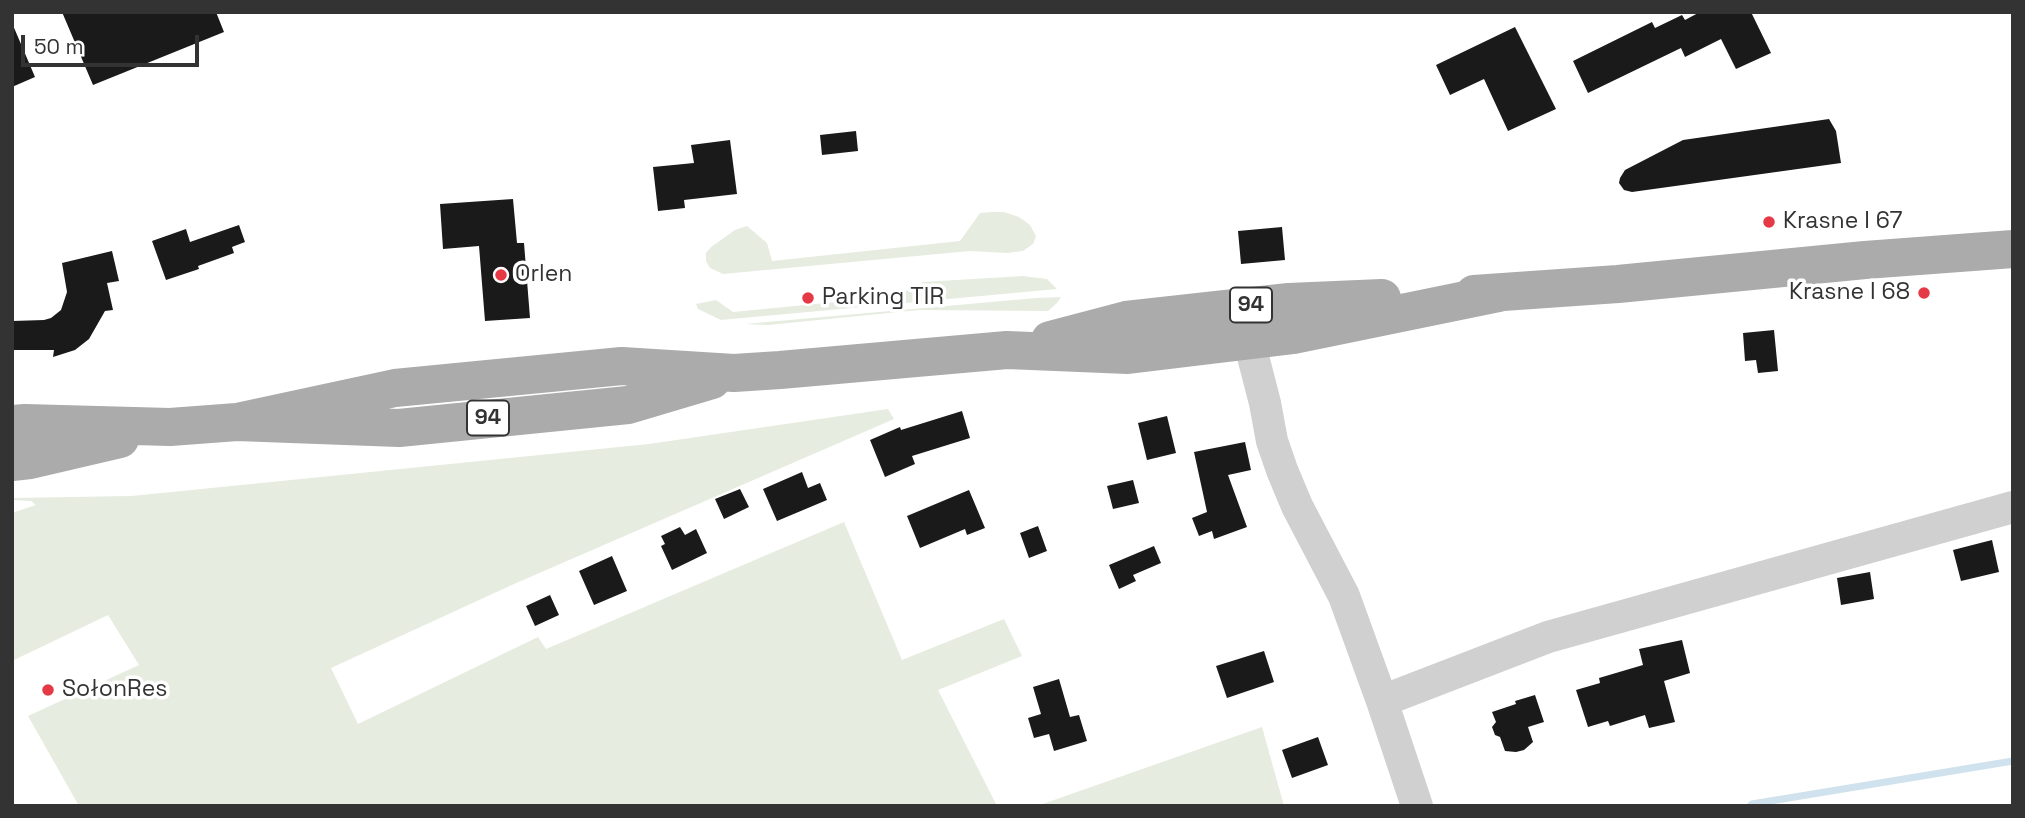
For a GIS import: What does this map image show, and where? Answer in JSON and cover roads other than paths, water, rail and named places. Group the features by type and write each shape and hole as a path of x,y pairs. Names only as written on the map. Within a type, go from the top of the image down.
{"main road":[{"name":"94","path":"1007,350 1126,320 1237,307 1618,284 2013,248"},
{"name":"94","path":"12,424 170,427 237,422 395,388 622,366 734,373 1007,350 1128,355 1294,335 1499,293"},
{"name":"94","path":"12,461 30,460 170,427"}],"street":[{"path":"1250,341 1272,441 1282,470 1297,506 1344,596 1417,806"},
{"path":"1382,701 1548,637 2013,507"}],"waterway":[{"path":"1750,806 2013,761"}],"place":[{"name":"Krasne I 67","path":"1769,222"},
{"name":"Orlen","path":"501,275"},
{"name":"Krasne I 68","path":"1924,293"},
{"name":"Parking TIR","path":"808,298"},
{"name":"SołonRes","path":"48,690"}]}
